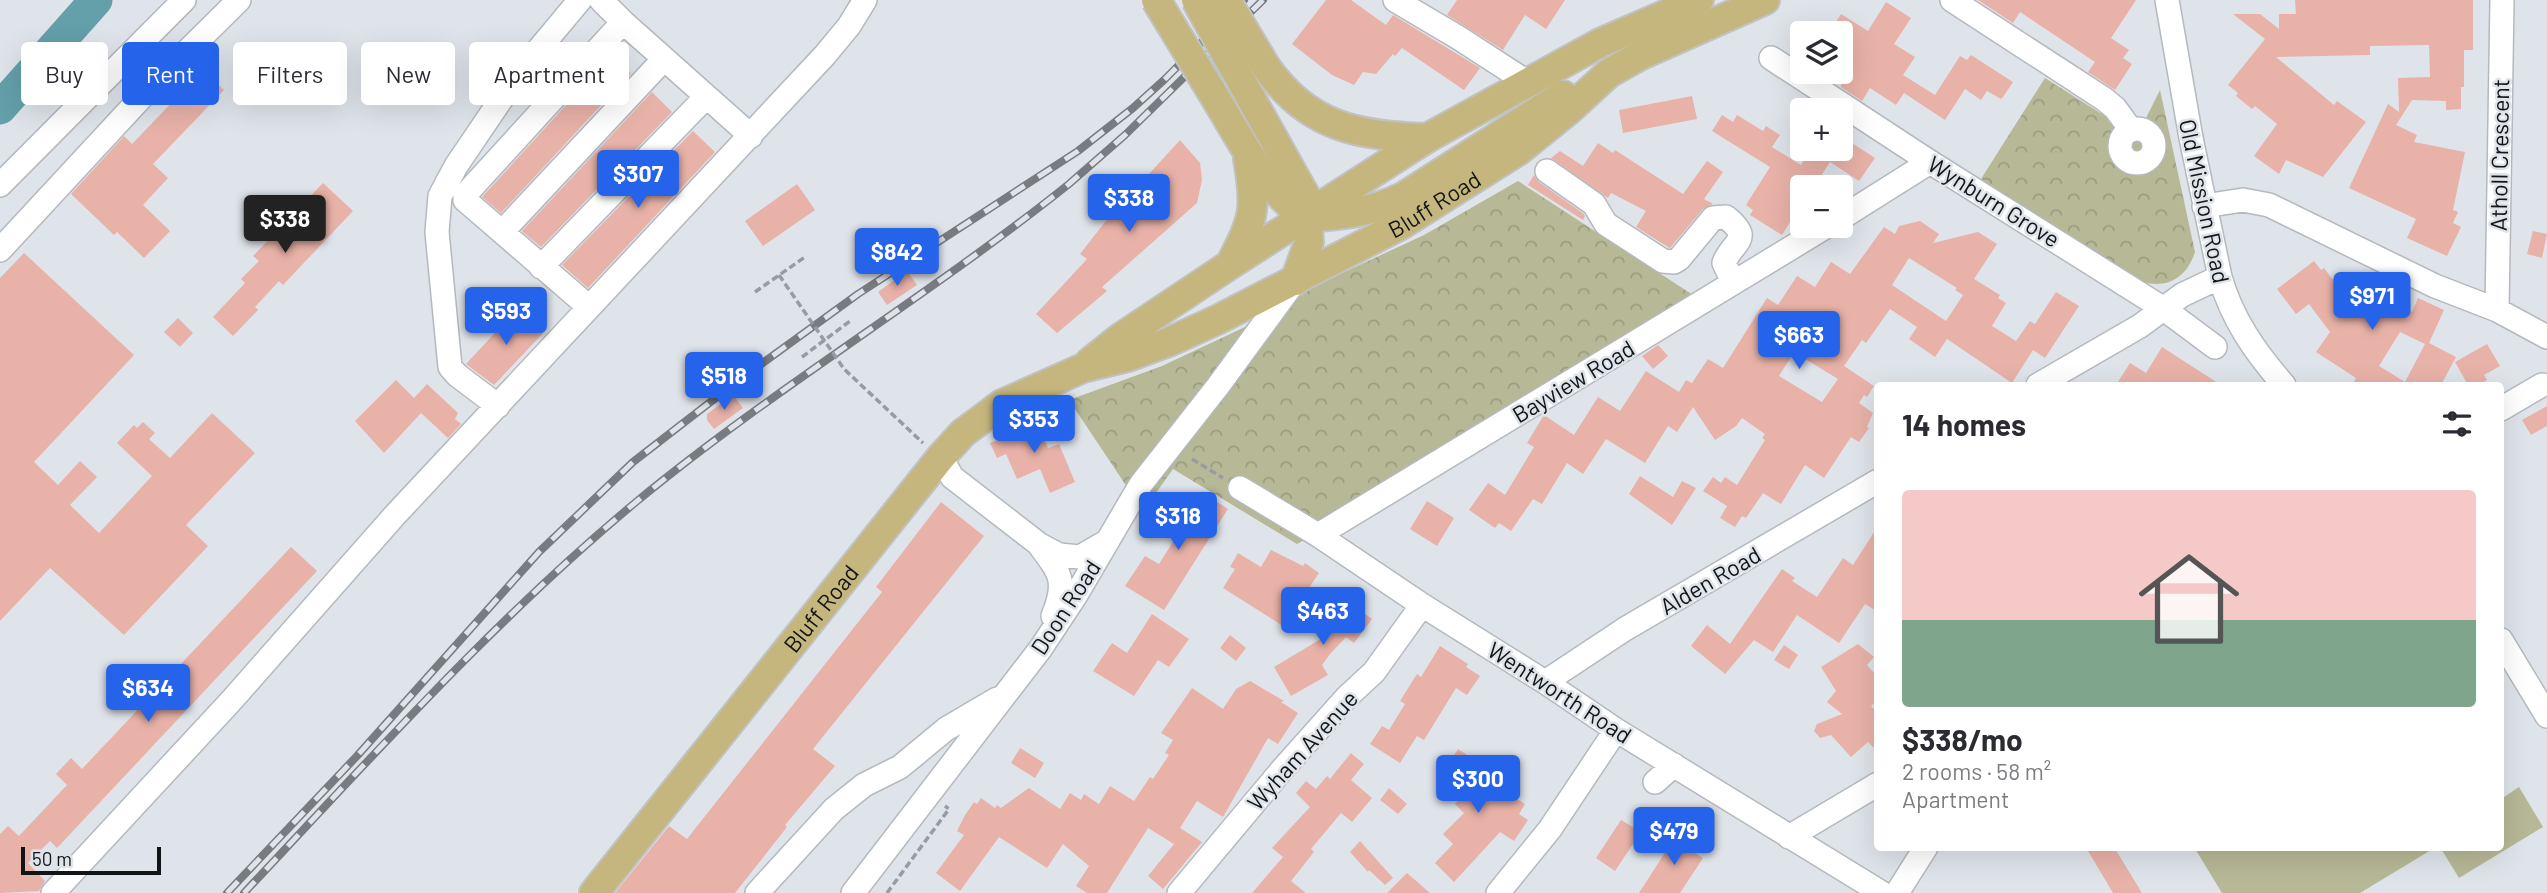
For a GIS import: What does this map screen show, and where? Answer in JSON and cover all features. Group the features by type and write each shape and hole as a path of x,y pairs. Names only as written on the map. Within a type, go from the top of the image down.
{"main road":[{"path":"1156,0 1276,193 1305,218 1357,214 1378,209 1403,197 1560,97 1609,73"},
{"path":"1196,0 1305,195 1309,242 1295,281"},
{"path":"1226,0 1281,88 1313,113 1347,129 1382,136 1427,138"},
{"name":"Bluff Road","path":"1083,369 1121,338 1231,264 1427,138 1600,43 1699,0"},
{"name":"Bluff Road","path":"594,893 932,450 962,433 1002,404 1083,369 1128,357 1171,341 1295,281 1401,225 1482,176 1570,109 1609,73 1641,55 1765,0"},
{"path":"1231,264 1244,238 1255,203 1247,149"}],"street":[{"path":"0,185 184,0"},
{"path":"0,250 151,88 239,0"},
{"path":"498,406 450,367 437,232 440,196 456,166 519,73 580,0"},
{"path":"601,0 751,136"},
{"path":"53,893 231,701 396,514 825,55 849,26 865,0"},
{"path":"1395,0 1527,82"},
{"path":"1952,0 2104,99 2121,114 2131,130"},
{"name":"Old Mission Road","path":"2167,0 2204,206 2225,294 2248,340 2282,382"},
{"name":"Atholl Crescent","path":"2497,310 2502,0"},
{"path":"589,307 465,200 468,189 623,22"},
{"name":"Wynburn Grove","path":"1771,58 2164,309 2215,347"},
{"path":"502,232 664,59"},
{"path":"541,267 706,97"},
{"path":"1853,210 1930,162"},
{"path":"1547,171 1594,204 1606,224 1664,261 1674,262 1678,259 1713,218 1722,215 1726,217 1737,225 1741,236 1737,247 1724,260 1732,282"},
{"path":"2204,206 2243,200 2269,205 2435,286 2497,310 2547,337"},
{"name":"Bayview Road","path":"1318,535 1807,238"},
{"path":"2043,382 2140,326 2182,295 2220,277"},
{"name":"Doon Road","path":"853,893 1041,648 1076,595 1141,484 1218,386 1295,281"},
{"path":"2504,407 2542,385"},
{"path":"932,450 953,477 1040,545 1059,555 1080,556 1107,541"},
{"name":"Alden Road","path":"1545,682 1625,629 1874,483"},
{"name":"Wentworth Road","path":"1240,488 1318,535 1616,730 1882,893"},
{"path":"1040,545 1061,578 1062,590 1041,648"},
{"name":"Wyham Avenue","path":"1179,893 1281,771 1374,672 1422,605"},
{"path":"2504,644 2547,716"},
{"path":"757,893 826,818 864,785 900,767 946,729 1004,695"},
{"path":"1498,893 1550,829 1616,730"},
{"path":"1655,782 1674,765"},
{"path":"1789,837 1874,786"},
{"path":"1897,893 1923,851"}],"path":[{"path":"755,292 805,257"},
{"path":"779,275 844,369 932,450"},
{"path":"802,356 850,321"},
{"path":"1192,459 1240,488"},
{"path":"887,893 949,809 928,795"}],"green space":[{"path":"2045,78 2116,123 2145,120 2160,90 2195,252 2191,263 2178,277 2162,284 2132,278 1981,179"},
{"path":"1518,181 1693,295 1297,544 1173,469 1148,504 1125,484 1069,400 1162,366 1245,327 1312,287 1424,235"},
{"path":"2519,787 2543,827 2504,851 2504,797"},
{"path":"2196,851 2429,851 2360,893 2222,893"},
{"path":"2442,851 2503,851 2459,878"}],"building":[{"path":"1326,0 1351,0 1386,25 1393,15 1480,68 1464,90 1402,48 1395,56 1393,54 1376,74 1363,72 1354,85 1332,75 1292,44"},
{"path":"1457,0 1565,0 1546,29 1525,15 1503,50 1447,15"},
{"path":"1978,0 2136,0 2111,38 2129,50 2123,58 2132,64 2115,90 2088,72 2095,62 2020,12 2013,23"},
{"path":"2295,0 2473,0 2473,50 2464,50 2461,109 2446,110 2446,101 2412,100 2396,125 2417,135 2414,142 2465,152 2453,210 2458,212 2453,223 2461,227 2447,256 2407,238 2416,219 2349,188 2388,104 2399,112 2398,78 2430,77 2429,45 2370,46 2370,55 2276,57 2334,105 2337,101 2366,122 2323,177 2286,160 2279,174 2254,156 2277,124 2255,106 2252,109 2236,96 2238,93 2228,85 2265,39 2233,14 2260,14 2279,29 2279,14 2296,14"},
{"path":"1886,2 1911,18 1894,44 1915,57 1903,75 1935,95 1960,56 1967,60 1971,55 2013,82 2001,99 1987,91 1981,100 1965,89 1945,120 1904,93 1896,105 1870,88 1862,101 1841,87 1841,84 1853,84 1853,22 1868,31"},
{"path":"1841,14 1852,21 1837,21"},
{"path":"652,92 672,112 541,247 522,231"},
{"path":"1692,96 1697,119 1623,133 1619,110"},
{"path":"169,105 210,105 153,164 168,178 143,205 170,231 144,258 117,232 114,235 71,194 124,136 132,144"},
{"path":"566,105 601,105 501,213 482,197"},
{"path":"1722,115 1733,122 1737,115 1763,131 1766,126 1780,135 1772,147 1790,158 1790,161 1801,165 1804,161 1853,161 1853,144 1875,158 1859,181 1830,162 1822,175 1790,175 1790,222 1782,235 1750,215 1753,210 1746,205 1770,167 1712,131"},
{"path":"693,131 715,152 588,288 562,265"},
{"path":"1180,140 1200,163 1202,180 1197,203 1102,287 1107,291 1057,333 1036,314 1087,259 1080,254 1105,222"},
{"path":"1598,143 1613,153 1615,150 1683,194 1707,161 1723,172 1704,199 1713,204 1703,209 1670,248 1668,247 1636,227 1646,211 1611,193 1608,198 1551,158 1560,151 1583,166"},
{"path":"1534,175 1539,182 1584,214 1583,220 1528,185"},
{"path":"323,183 353,211 283,285 279,281 255,307 258,310 233,336 213,317 245,283 241,279 259,261 253,256"},
{"path":"797,184 815,210 763,246 745,221"},
{"path":"1920,221 1939,234 1933,243 1978,232 1997,244 1974,279 2000,295 1998,298 2006,303 1992,326 2016,341 2030,321 2035,324 2056,292 2079,306 2045,358 2033,350 2013,382 1947,339 1935,357 1909,339 1917,327 1890,309 1866,343 1862,340 1844,366 1874,386 1859,403 1873,413 1867,427 1869,428 1859,442 1851,437 1824,478 1805,465 1781,504 1763,493 1746,518 1742,516 1735,527 1720,518 1727,506 1703,491 1713,477 1721,483 1725,477 1737,485 1765,440 1762,438 1765,434 1742,418 1736,426 1715,440 1693,407 1677,432 1668,426 1645,463 1606,439 1583,474 1567,463 1542,504 1533,499 1511,531 1499,523 1495,528 1469,510 1488,483 1505,495 1534,447 1527,443 1544,415 1574,435 1598,397 1620,411 1646,371 1679,392 1686,380 1692,383 1708,359 1723,368 1767,298 1778,305 1797,276 1815,287 1831,262 1850,274 1884,227 1895,234 1899,226","holes":["1909,258 1957,288 1955,290 1963,295 1946,321 1892,285","1794,352 1838,379 1822,402 1779,376"]},
{"path":"2533,231 2547,234 2542,258 2527,254"},
{"path":"24,253 134,355 34,462 58,485 80,461 97,477 70,505 99,533 152,476 117,443 134,425 137,428 143,422 155,433 149,439 170,458 212,413 255,453 186,525 208,546 124,635 50,568 0,621 0,278"},
{"path":"2314,261 2321,270 2324,268 2349,301 2356,285 2412,312 2418,298 2444,310 2429,343 2456,357 2443,382 2405,382 2354,382 2356,378 2316,352 2330,332 2309,304 2296,314 2277,289","holes":["2400,332 2425,344 2405,382 2379,366"]},
{"path":"907,271 917,285 887,305 878,292"},
{"path":"519,307 545,331 494,385 466,364"},
{"path":"178,318 193,333 180,347 164,332"},
{"path":"2487,344 2500,366 2484,375 2487,380 2483,382 2466,382 2455,362"},
{"path":"1658,345 1668,356 1653,369 1642,356"},
{"path":"2162,347 2216,382 2118,382 2130,363 2146,373"},
{"path":"396,380 414,398 427,384 458,413 455,419 461,424 448,438 421,413 384,453 355,421"},
{"path":"733,395 743,408 714,429 707,420 707,414"},
{"path":"2547,406 2547,426 2531,435 2522,420"},
{"path":"1036,418 1048,448 1059,444 1075,482 1050,493 1040,469 1017,479 1006,454 997,458 990,443 1000,439 998,433"},
{"path":"1640,476 1673,497 1682,481 1696,488 1672,525 1629,494"},
{"path":"1203,493 1228,509 1164,610 1125,586 1145,556 1159,564 1181,529 1165,518 1174,505 1190,515"},
{"path":"1427,501 1454,518 1437,546 1410,529"},
{"path":"941,502 984,536 813,749 835,766 785,825 787,827 735,893 615,893 669,826 687,839 882,592 876,587"},
{"path":"1874,532 1874,610 1865,604 1839,643 1797,615 1773,652 1754,640 1725,674 1691,646 1707,625 1730,644 1782,569 1795,578 1792,581 1817,597 1843,558 1853,565"},
{"path":"291,547 317,571 57,848 50,841 28,863 45,881 39,891 0,893 0,834 8,826 19,836 67,785 56,774 71,758 82,769"},
{"path":"1271,550 1303,566 1305,563 1319,573 1283,626 1223,588 1235,569 1230,567 1238,553 1261,567"},
{"path":"1345,594 1358,603 1355,607 1372,619 1354,643 1346,637 1330,654 1322,665 1328,675 1291,696 1274,667 1329,634 1320,628"},
{"path":"1152,614 1189,639 1169,667 1158,660 1134,696 1093,671 1112,643 1127,653"},
{"path":"1230,635 1246,648 1236,661 1220,648"},
{"path":"1858,644 1874,657 1867,665 1874,673 1874,703 1871,706 1874,709 1874,748 1868,742 1851,757 1831,735 1820,738 1814,731 1817,724 1842,714 1827,702 1836,691 1821,667"},
{"path":"1784,645 1798,655 1789,669 1774,660"},
{"path":"1440,646 1468,664 1466,667 1480,676 1467,695 1456,688 1424,740 1417,736 1400,763 1370,744 1382,726 1389,730 1405,704 1400,701 1417,674 1421,677"},
{"path":"1250,681 1284,701 1281,702 1298,713 1278,744 1268,738 1223,817 1197,801 1180,828 1202,842 1163,889 1148,876 1174,844 1148,828 1107,893 1087,893 1076,886 1089,866 1063,844 1047,868 999,837 960,891 936,873 964,835 957,831 965,815 974,802 977,804 981,798 995,808 997,805 1001,808 1029,788 1060,809 1070,793 1081,800 1084,794 1099,804 1110,786 1134,801 1169,755 1165,753 1173,740 1161,733 1192,688 1223,709 1236,689"},
{"path":"1020,748 1044,763 1035,778 1011,763"},
{"path":"1458,749 1503,779 1498,787 1525,804 1519,814 1528,820 1514,841 1500,832 1454,882 1435,863 1453,844 1443,834 1464,813 1455,804 1468,790 1451,778 1456,772 1447,766"},
{"path":"1351,753 1364,764 1351,780 1372,798 1352,822 1341,813 1311,849 1314,852 1291,881 1306,893 1252,893 1283,857 1272,848 1310,807 1296,793 1306,781 1316,789 1327,776 1330,779"},
{"path":"1389,788 1407,804 1398,814 1380,800"},
{"path":"1621,820 1641,832 1615,871 1596,858"},
{"path":"1679,831 1696,841 1690,850 1703,858 1680,893 1639,893"},
{"path":"1360,841 1393,878 1385,885 1369,870 1368,872 1350,852"},
{"path":"2088,851 2116,851 2142,893 2113,893"},
{"path":"1407,873 1430,893 1387,893"}],"waterway":[{"path":"0,108 96,0"}],"railway":[{"path":"227,893 357,756 539,552 633,462 735,383 858,294 1078,151 1164,80 1244,0"},
{"path":"244,893 483,642 584,547 688,460 962,265 1069,184 1125,135 1263,0"}]}
